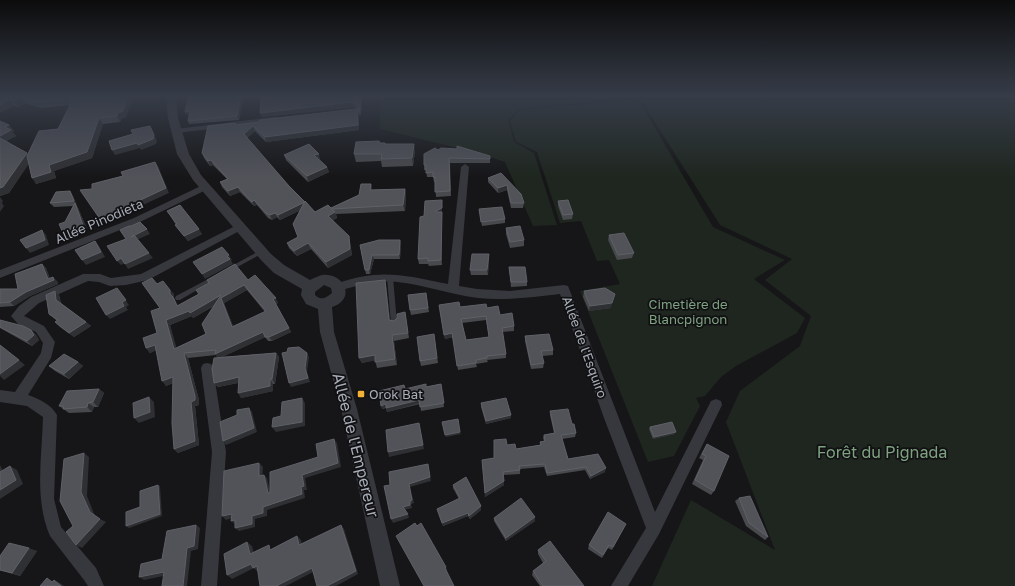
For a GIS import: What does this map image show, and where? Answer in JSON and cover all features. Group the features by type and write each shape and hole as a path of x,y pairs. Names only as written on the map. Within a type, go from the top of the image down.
{"street":[{"path":"174,123 183,154 190,168 205,187 261,252 279,269 303,281 311,287"},
{"path":"176,131 240,123"},
{"path":"453,290 465,167"},
{"name":"Allée Pinodieta","path":"0,274 130,223 205,187"},
{"path":"18,397 47,354 49,342 40,329 22,321 17,316 23,309 35,300 87,277 100,278 110,282 126,281 144,277 239,227"},
{"name":"Allée de l'Esquiro","path":"339,287 373,278 390,278 453,290 491,295 514,295 564,289 611,418 654,529"},
{"path":"323,280 336,283 339,287 339,292 336,297 325,304 311,302 308,298 308,292 311,287 323,280"},
{"name":"Allée de l'Empereur","path":"325,304 327,332 349,409 388,585"},
{"path":"207,368 219,452 209,586"},
{"path":"0,396 18,397 41,406 50,415 47,499 55,531 90,574 96,586"},
{"path":"619,586 654,529 716,405"}],"lane":[{"path":"226,272 261,252"},
{"path":"178,298 219,275"},
{"path":"390,278 394,323"}],"green space":[{"name":"Forêt du Pignada","path":"380,123 509,123 514,142 534,153 557,225 533,226 505,162 482,154 380,129"},
{"name":"Cimetière de Blancpignon","path":"511,123 652,123 713,227 785,260 754,279 805,318 797,333 736,366 721,377 705,396 696,398 700,406 674,456 648,462 580,291 620,284 609,260 597,261 581,221 560,223 537,152 516,142"},
{"name":"Forêt du Pignada","path":"656,123 1015,123 1015,586 652,586 691,500 775,550 726,422 740,391 800,346 811,316 765,280 792,259 720,225"}],"building":[{"path":"0,123 9,125 5,127 11,130 0,136"},
{"path":"61,123 97,123 87,152 49,165 51,172 32,178 27,156 39,131 58,129"},
{"path":"232,123 235,123 235,125 248,123 358,123 358,125 265,137 253,126 244,134 289,186 305,202 278,215 275,213 270,215 266,213 254,200 252,202 238,187 228,191 220,182 228,179 211,160 208,161 202,153 208,126"},
{"path":"150,126 154,135 153,139 138,145 137,143 112,150 109,141 133,134 131,130"},
{"path":"0,138 27,153 3,187 0,188"},
{"path":"379,141 380,143 385,144 414,144 412,158 381,159 382,154 354,154 356,142"},
{"path":"309,144 319,154 314,155 327,167 307,176 284,155"},
{"path":"457,146 490,156 490,159 449,158 450,191 435,192 435,177 433,177 433,172 426,173 424,154 435,148 438,150 441,148 457,149"},
{"path":"155,162 166,188 100,219 80,190 92,189 92,184 123,176 121,172"},
{"path":"501,173 521,194 524,203 511,203 507,185 498,188 488,178"},
{"path":"361,184 371,184 370,190 405,189 403,205 331,209 335,212 328,216 349,236 350,249 326,262 308,243 294,251 287,243 298,237 293,224 305,201 315,212 328,205 331,208 359,195"},
{"path":"70,191 74,201 50,203 56,192"},
{"path":"442,200 442,208 436,211 442,212 441,260 428,261 428,258 418,259 420,217 424,216 425,201"},
{"path":"568,200 573,214 563,215 558,201"},
{"path":"75,203 83,225 63,233 59,224 65,222"},
{"path":"180,205 199,229 184,236 175,225 177,224 167,211"},
{"path":"502,207 505,219 481,222 479,209"},
{"path":"140,222 147,229 134,235 149,253 125,264 121,258 117,261 107,246 126,239 120,230 129,226"},
{"path":"520,226 524,240 510,242 506,228"},
{"path":"42,230 45,240 26,248 20,240"},
{"path":"624,233 634,253 618,255 609,235"},
{"path":"379,240 400,240 399,255 372,255 369,270 365,270 360,245"},
{"path":"95,241 101,252 82,260 75,250"},
{"path":"222,247 229,255 227,256 230,259 202,274 193,262"},
{"path":"472,254 489,254 487,270 470,270"},
{"path":"42,264 48,279 53,277 54,280 26,292 10,302 0,303 0,289 18,289 15,274"},
{"path":"235,264 248,280 255,275 276,298 273,299 289,328 269,337 265,337 263,332 215,354 216,350 184,353 195,396 195,400 191,402 195,441 174,449 172,423 173,377 162,381 155,345 146,348 143,338 157,333 151,311 160,308 142,283 152,278 157,284 163,281 170,290 170,294 177,306 199,294 196,290 209,283 207,280","holes":["244,285 266,311 232,327 221,298","221,295 202,324 206,334 174,349 166,320 189,311 190,313"]},
{"path":"509,267 525,267 527,282 511,282"},
{"path":"385,280 389,320 394,321 397,318 397,314 405,312 408,333 392,335 395,359 375,362 375,355 359,358 356,283"},
{"path":"117,288 126,300 122,302 124,306 106,315 96,298"},
{"path":"605,288 615,294 612,303 590,306 584,291"},
{"path":"55,291 56,300 86,322 69,333 55,322 58,320 49,314 46,295"},
{"path":"426,293 428,308 410,310 408,295"},
{"path":"459,302 460,307 486,304 487,308 498,306 500,315 512,313 514,326 502,328 506,354 487,356 487,358 476,360 476,363 457,366 452,333 444,335 439,305","holes":["486,316 489,337 466,340 461,319"]},
{"path":"0,320 23,326 31,330 34,335 27,341 0,327"},
{"path":"434,334 437,358 420,361 417,337"},
{"path":"549,334 553,350 541,351 544,363 531,365 525,336"},
{"path":"0,345 19,360 0,374"},
{"path":"299,347 307,353 305,368 308,378 289,383 282,353 287,352 288,348"},
{"path":"276,353 272,379 270,379 270,386 238,393 239,377 214,383 212,369 214,358"},
{"path":"64,354 78,362 64,374 49,366"},
{"path":"426,384 426,387 441,384 444,403 420,407 419,400 386,408 386,404 381,406 379,391 404,385 405,389"},
{"path":"99,389 93,402 88,403 87,407 63,409 64,406 59,406 67,391"},
{"path":"149,397 150,412 134,418 133,403"},
{"path":"302,398 302,422 272,427 273,418 281,416 282,402"},
{"path":"506,398 511,415 486,421 481,403"},
{"path":"249,408 254,428 223,441 220,422 237,415 237,410"},
{"path":"568,409 576,433 561,435 568,459 598,454 606,468 591,476 586,467 547,473 545,464 519,466 520,470 503,472 504,481 485,493 482,460 494,458 494,440 506,439 507,445 515,444 516,449 541,445 540,442 545,441 544,435 555,433 550,411"},
{"path":"458,419 460,432 445,435 442,422"},
{"path":"672,422 676,432 654,437 650,427"},
{"path":"419,423 423,445 388,452 386,430"},
{"path":"334,439 338,463 302,475 304,486 301,487 302,494 263,507 263,513 252,516 252,524 235,528 235,520 231,521 232,514 222,516 224,471 259,463 259,476 264,475 268,493 270,493 270,472 318,457 316,444"},
{"path":"707,444 729,456 714,491 695,480 706,456 702,454"},
{"path":"84,453 81,492 90,512 100,519 76,545 66,532 73,526 60,501 64,459"},
{"path":"428,464 430,477 409,484 412,500 410,501 410,505 403,507 408,514 391,519 384,486 390,485 389,472"},
{"path":"10,466 16,480 0,490 0,472"},
{"path":"466,477 481,506 469,516 468,513 442,523 437,509 460,498 453,485"},
{"path":"158,485 160,514 126,526 126,512 140,507 140,491"},
{"path":"750,496 768,537 749,523 739,498"},
{"path":"521,498 535,517 506,538 494,518"},
{"path":"608,512 626,524 613,547 609,545 603,555 589,545"},
{"path":"415,523 417,526 421,523 446,567 445,568 454,586 424,586 396,536"},
{"path":"196,525 194,546 187,548 183,586 162,586 164,572 139,577 141,564 162,559 167,531"},
{"path":"341,525 356,571 327,586 317,586 312,568 278,586 260,586 257,566 253,568 251,564 227,575 224,554 247,542 250,554 269,545 270,550 297,536 299,545"},
{"path":"550,541 584,586 543,586 533,571 546,561 538,550"},
{"path":"9,543 29,548 12,573 0,570 0,556"},
{"path":"47,578 52,582 54,580 61,586 40,586"}],"place":[{"name":"Orok Bat","path":"361,394"}]}
